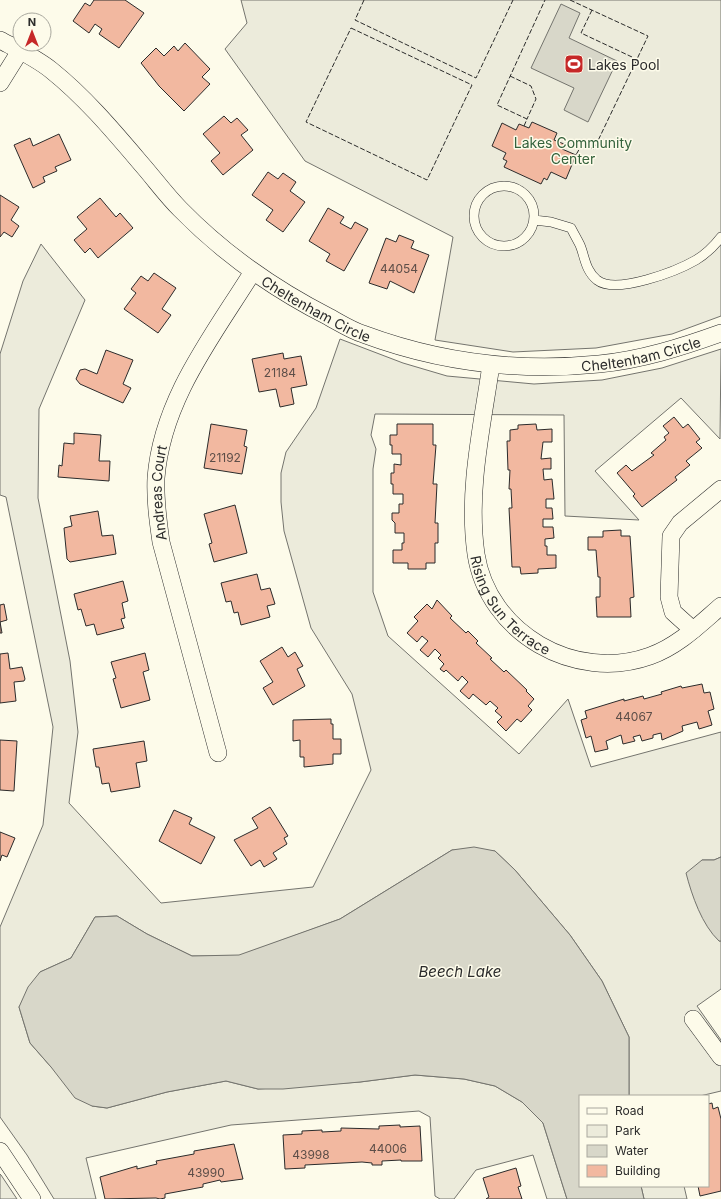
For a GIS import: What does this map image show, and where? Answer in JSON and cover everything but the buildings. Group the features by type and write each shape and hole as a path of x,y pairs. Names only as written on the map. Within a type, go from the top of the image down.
{"street":[{"name":"Cheltenham Circle","path":"0,40 12,47"},
{"path":"0,83 19,52"},
{"name":"Cheltenham Circle","path":"22,52 50,69 79,96 113,130 178,207 212,240 252,273 306,305 361,334 450,359 491,365 553,367 600,364 676,348 721,333"},
{"name":"Andreas Court","path":"218,753 161,542 156,510 156,478 160,447 169,416 182,387 252,273"},
{"name":"Rising Sun Terrace","path":"491,365 474,488 474,539 480,571 494,600 503,614 518,630 539,646 573,660 601,664 617,664 649,657 678,643 721,606"},
{"path":"693,630 673,612 669,597 671,536 680,523 721,489"},
{"path":"693,1019 721,1057"},
{"path":"0,1152 32,1199"}],"lane":[{"path":"508,185 523,192 532,204 534,220 528,235 515,244 500,246 485,240 475,227 474,211 480,197 492,187 508,185"},
{"path":"534,220 551,222 571,228 580,246 587,269 598,281 612,285 643,281 672,271 696,260 714,246 721,237"}],"green space":[{"name":"Lakes Community Center","path":"241,0 721,0 721,316 672,334 596,348 513,352 435,340 453,237 305,161 225,49 247,23"},
{"path":"41,244 85,300 39,409 38,498 70,661 78,732 69,803 161,903 313,887 371,770 352,694 311,628 284,531 281,502 281,473 286,452 316,408 340,339 403,363 447,376 534,384 602,380 662,368 721,349 720,439 681,398 595,471 639,520 565,516 564,415 375,414 371,435 376,449 373,469 373,592 388,636 519,754 568,699 591,767 721,732 721,857 714,860 702,860 719,941 721,941 721,989 697,1006 721,1040 721,1091 704,1095 629,1095 629,1037 602,981 570,935 515,870 495,851 452,850 340,919 239,956 192,956 147,934 117,916 95,917 71,958 40,972 19,1007 30,1043 51,1067 92,1106 107,1108 167,1092 226,1081 258,1089 360,1082 415,1075 464,1079 495,1086 522,1102 543,1123 567,1199 547,1199 533,1155 476,1170 454,1199 440,1199 435,1196 430,1117 419,1111 231,1125 86,1158 96,1199 54,1199 27,1155 0,1117 0,927 43,825 53,727 6,497 0,495 0,354 23,281"},
{"path":"0,1174 1,1175 17,1199 0,1199"},
{"path":"641,1187 684,1187 687,1199 644,1199"}],"water":[{"name":"Lakes Pool","path":"561,4 580,13 569,38 617,61 588,122 564,110 574,88 531,68"},
{"name":"Beech Lake","path":"474,847 495,851 515,870 570,935 602,981 629,1037 629,1095 579,1095 579,1187 641,1187 644,1199 567,1199 543,1123 522,1102 495,1086 464,1079 415,1075 283,1089 258,1089 226,1081 167,1092 107,1108 92,1106 75,1098 30,1043 19,1007 28,987 40,972 71,958 95,917 117,916 147,934 192,956 239,955 340,919 452,850"},
{"path":"721,857 721,941 719,941 708,927 698,910 686,873 702,860 714,860"}],"fence":[{"path":"364,0 355,20 476,78 513,0"},
{"path":"524,126 527,119 497,105 545,0"},
{"path":"570,0 648,36 594,149 582,144 576,155"},
{"path":"592,10 581,33 632,57"},
{"path":"351,28 472,85 427,180 306,122 351,28"},
{"path":"510,76 531,86 536,99 527,119"}],"place":[{"name":"Lakes Pool","path":"574,64"}]}
